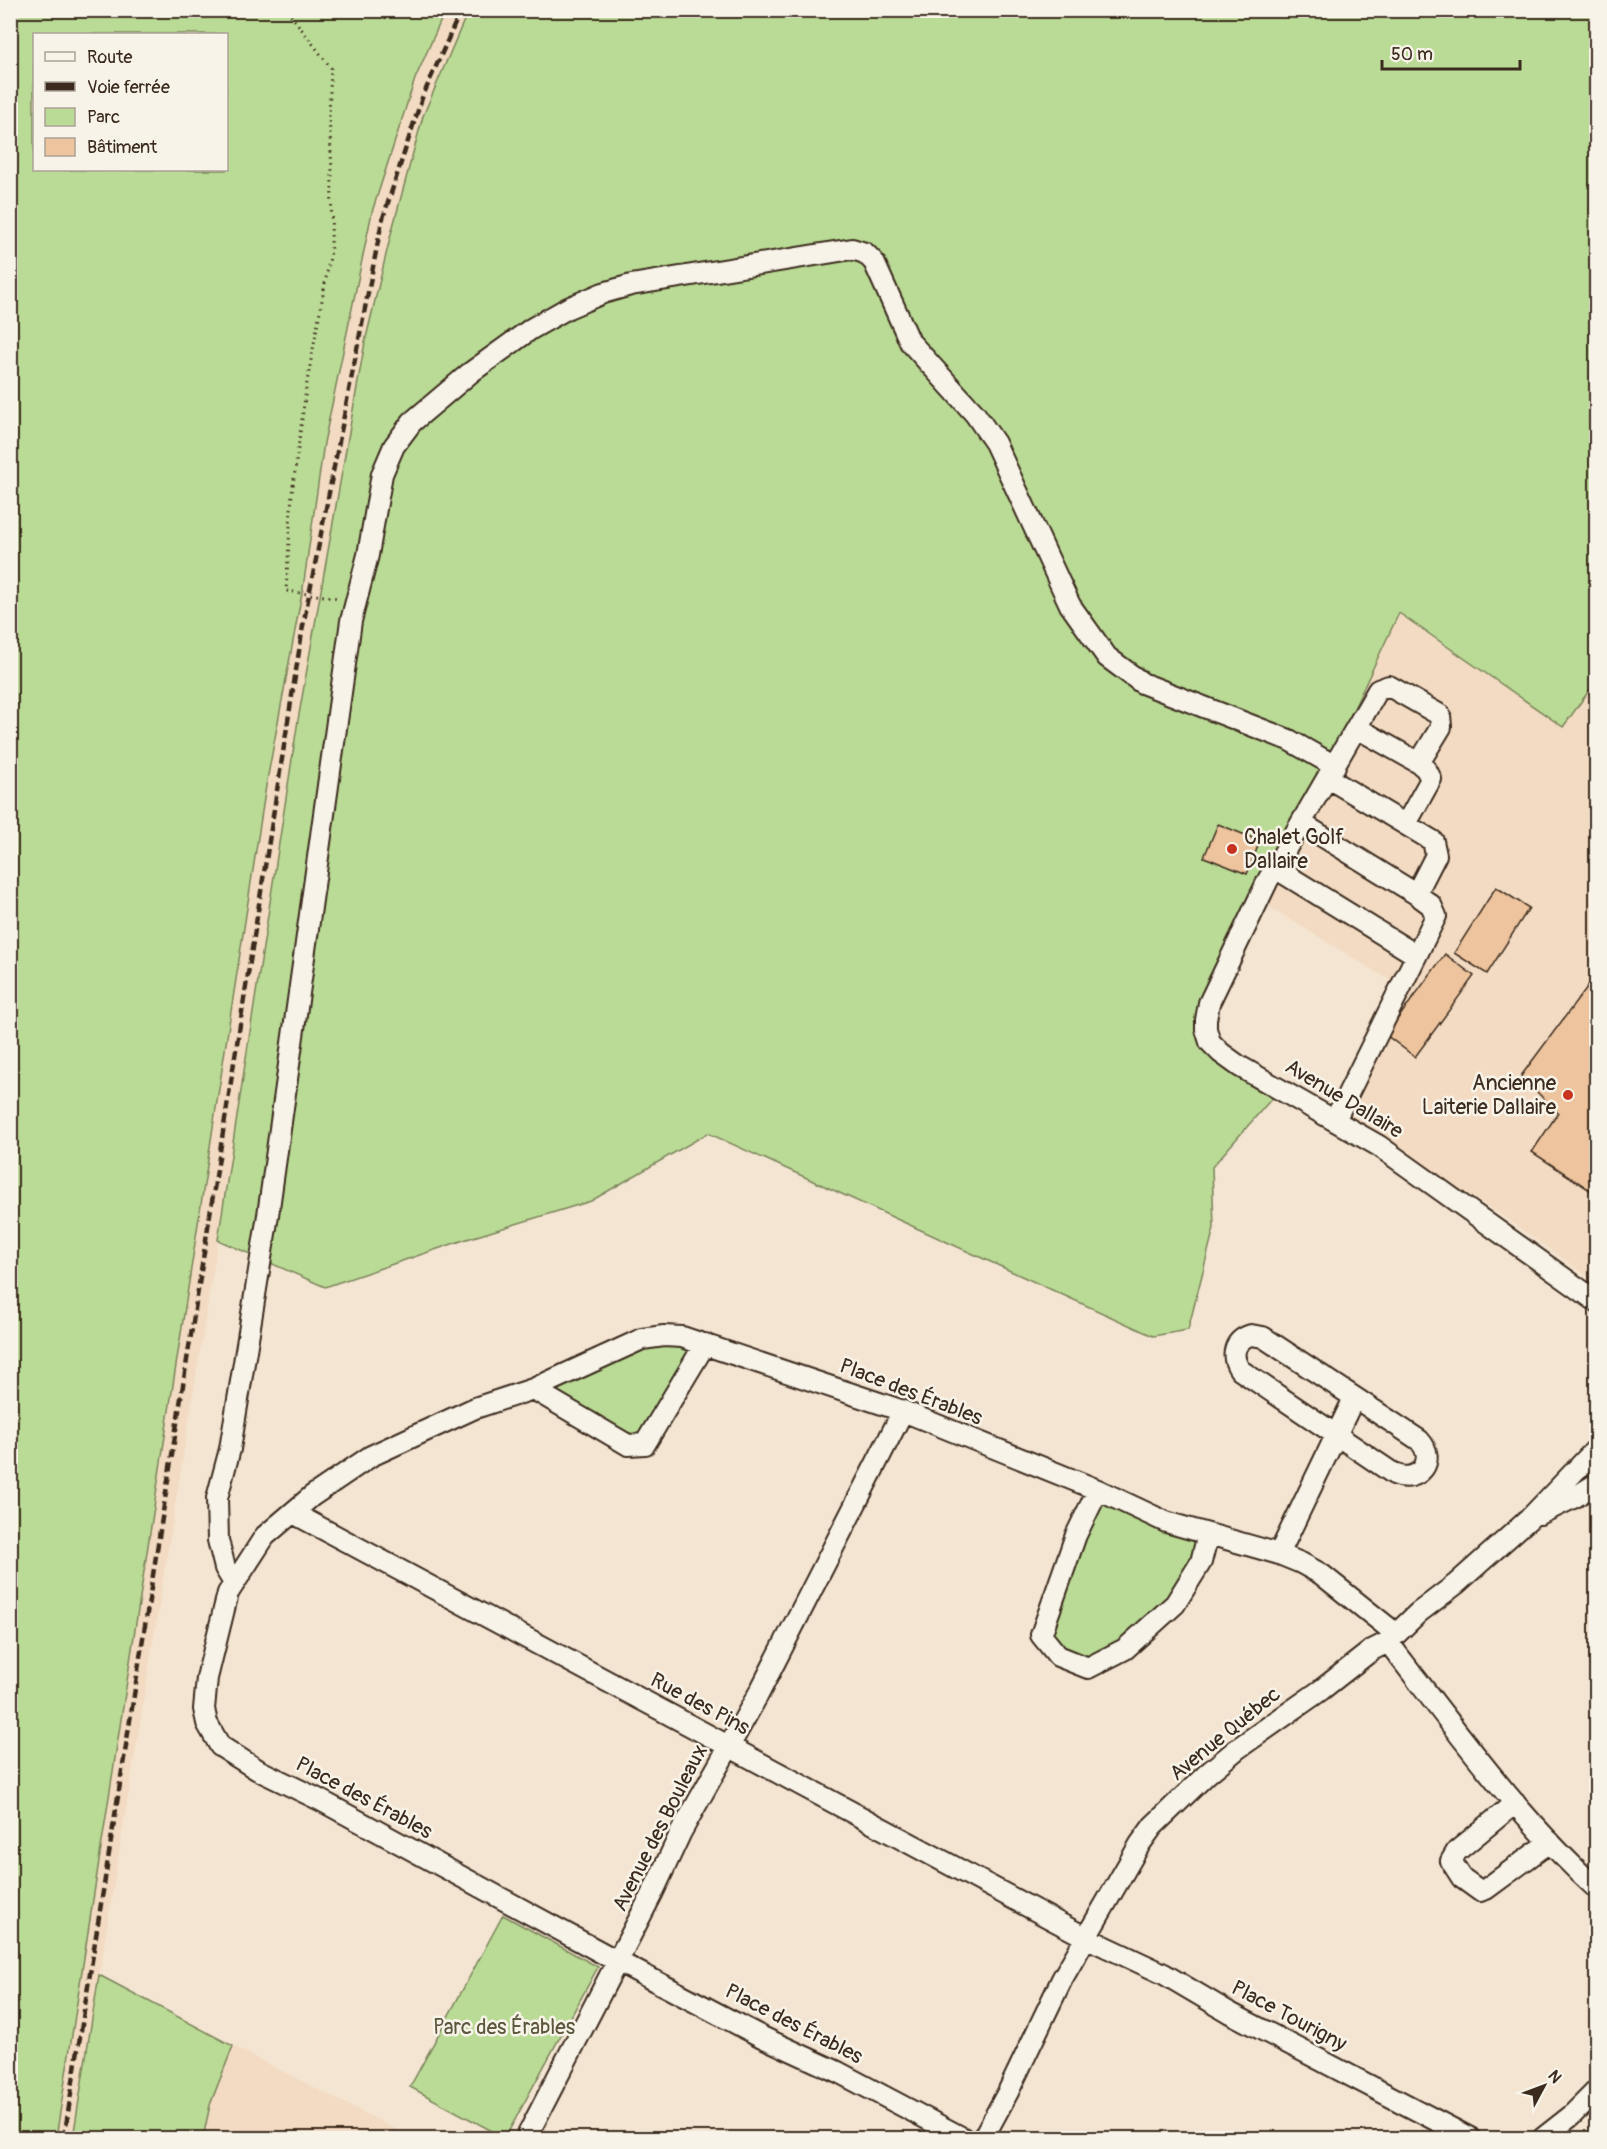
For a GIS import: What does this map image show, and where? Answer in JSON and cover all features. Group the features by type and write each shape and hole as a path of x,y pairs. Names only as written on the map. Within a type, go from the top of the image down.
{"street":[{"path":"234,1583 225,1568 218,1540 218,1498 230,1449 268,1215 351,621 368,555 382,474 394,446 412,423 470,373 531,328 568,308 603,293 631,285 852,249 865,253 874,262 910,342 975,414 991,436 1070,605 1107,657 1142,683 1289,740 1406,825 1432,841 1436,855 1416,894"},
{"name":"Avenue Dallaire","path":"1419,764 1441,728 1440,715 1389,686 1378,690 1272,874 1209,1004 1206,1029 1210,1042 1239,1066 1379,1146 1596,1301"},
{"path":"1357,728 1426,769 1431,779 1406,825"},
{"path":"1301,823 1416,894 1431,905 1436,916 1335,1120"},
{"path":"1272,874 1416,956"},
{"path":"1257,1335 1263,1337 1354,1398 1423,1444 1427,1456 1424,1467 1414,1476 1401,1477 1335,1436 1240,1370 1234,1358 1237,1345 1245,1337 1257,1335"},
{"name":"Place des Érables","path":"963,2139 838,2072 762,2037 617,1961 320,1800 258,1770 220,1746 207,1723 204,1709 207,1678 228,1593 265,1536 312,1496 371,1456 475,1408 533,1389 642,1339 664,1336 682,1337 903,1411 1098,1490 1166,1522 1279,1554 1322,1574 1391,1637"},
{"path":"533,1389 628,1445 645,1444 705,1344"},
{"path":"1279,1554 1354,1398"},
{"name":"Avenue des Bouleaux","path":"526,2139 653,1892 681,1832 722,1764 729,1746 759,1693 903,1411"},
{"name":"Avenue Québec","path":"983,2139 1062,1979 1140,1844 1153,1826 1207,1774 1237,1749 1391,1637 1529,1519 1596,1449"},
{"path":"1529,1519 1596,1484"},
{"path":"1098,1490 1076,1535 1041,1635 1058,1656 1088,1668 1125,1648 1175,1604 1201,1562 1208,1534"},
{"name":"Rue des Pins","path":"293,1513 1085,1937"},
{"path":"1391,1637 1515,1803 1596,1888"},
{"path":"1515,1803 1456,1851 1451,1861 1462,1878 1480,1891 1486,1889 1551,1842"},
{"name":"Place Tourigny","path":"1085,1937 1164,1974 1230,2013 1295,2045 1470,2139"},
{"path":"1543,2139 1596,2091"}],"path":[{"path":"287,10 331,68 329,116 332,171 331,251 305,393 292,493 286,591 356,600"}],"shaded area":[{"path":"445,11 468,11 423,116 365,342 298,720 218,1240 73,2138 56,2138 266,786 303,588 324,443 372,212 415,79"},
{"path":"1399,613 1563,726 1596,681 1596,1282 1498,1213 1330,1107 1391,981 1263,903"},
{"path":"233,2046 413,2138 203,2138 210,2105"}],"green space":[{"path":"11,10 445,11 415,79 372,212 324,443 303,588 266,786 56,2138 10,2138"},
{"path":"468,11 1596,11 1596,681 1563,727 1399,613 1221,990 1215,1010 1214,1022 1217,1032 1224,1041 1241,1059 1280,1089 1212,1167 1214,1228 1188,1330 1153,1336 708,1133 591,1201 467,1239 325,1287 218,1240 298,720 365,342 423,116"},
{"path":"642,1339 705,1344 645,1444 533,1389"},
{"path":"1098,1490 1208,1534 1175,1604 1088,1668 1041,1635"},
{"name":"Parc des Érables","path":"503,1915 598,1967 505,2138 410,2087"},
{"path":"99,1975 233,2046 210,2105 203,2138 73,2138"}],"building":[{"name":"Chalet Golf Dallaire","path":"1218,824 1260,841 1247,874 1204,857"},
{"path":"1496,887 1529,908 1487,974 1454,953"},
{"path":"1445,954 1474,976 1415,1057 1386,1035"},
{"name":"Ancienne Laiterie Dallaire","path":"1596,975 1596,1194 1532,1152 1558,1113 1521,1076"}],"railway":[{"path":"64,2138 303,626 382,221 422,98 461,10"}],"place":[{"name":"Chalet Golf Dallaire","path":"1232,849"},
{"name":"Ancienne Laiterie Dallaire","path":"1568,1095"}]}
